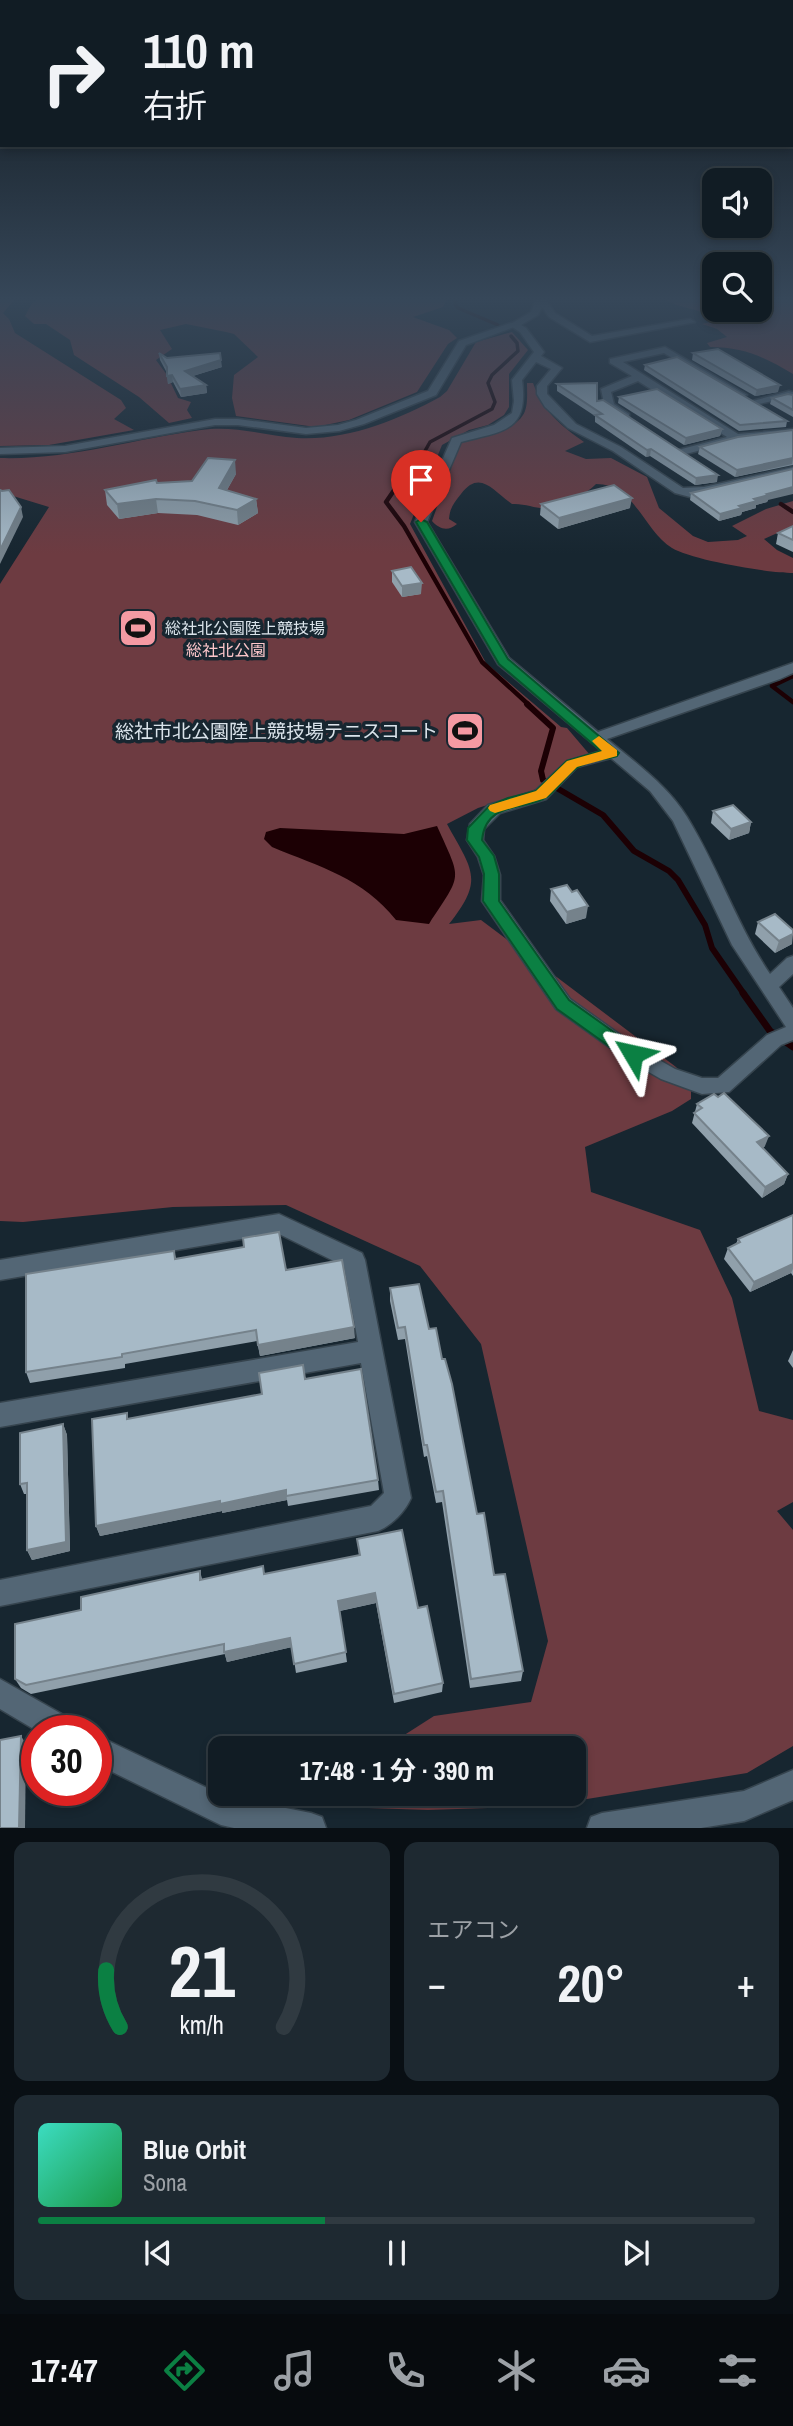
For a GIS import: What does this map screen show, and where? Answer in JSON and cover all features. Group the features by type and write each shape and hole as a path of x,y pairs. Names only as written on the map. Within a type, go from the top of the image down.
{"street":[{"path":"0,451 65,449 215,422 238,422 306,431 348,426 432,393 438,383"},
{"path":"517,383 517,414 494,428 456,440 451,447 421,522 503,661 656,788 680,819 741,945 768,988 786,1033 722,1086 702,1086 668,1074 633,1054 563,1004 491,901 492,874 486,856 475,840 476,828 494,809 513,801 540,795 572,764 612,753"},
{"path":"543,383 542,394 561,418 626,454 679,491 690,493 793,470"},
{"path":"624,383 605,391 608,406 640,426"},
{"path":"649,383 736,438"},
{"path":"723,383 783,420"},
{"path":"754,402 789,394 793,397"},
{"path":"694,459 677,449 736,438 793,432"},
{"path":"716,473 732,483"},
{"path":"596,738 775,676 793,667"},
{"path":"768,988 793,963"},
{"path":"0,1270 279,1223 354,1260 398,1498 378,1518 0,1593"},
{"path":"0,1415 370,1351"},
{"path":"0,1693 37,1715"},
{"path":"112,1757 221,1810 312,1828"},
{"path":"602,1828 744,1806 793,1785"}],"green space":[{"path":"0,383 95,383 121,400 126,408 114,419 134,430 49,445 0,446"},
{"path":"118,383 171,383 178,398 191,402 187,410 192,418 169,423 139,397"},
{"path":"233,383 423,383 417,392 349,420 316,427 236,416 232,398"},
{"name":"総社北公園","path":"452,383 509,383 509,407 504,415 442,445 410,524 486,663 561,727 567,728 590,755 564,763 543,787 478,808 447,824 471,874 467,896 449,924 481,920 676,1067 691,1083 691,1099 672,1111 585,1147 591,1192 700,1230 732,1298 759,1411 793,1420 793,1502 777,1511 793,1530 793,1746 747,1773 586,1799 586,1736 403,1736 434,1716 531,1702 548,1641 481,1344 420,1266 286,1205 173,1207 23,1222 0,1221 0,584 49,507 0,492 0,458 51,456 214,429 297,438 334,436 389,421 440,397"},
{"path":"527,383 533,383 553,417 584,442 565,451 586,459 611,458 647,477 659,508 693,536 708,542 738,540 747,536 732,526 766,509 793,501 793,526 764,539 793,558 793,573 731,565 682,553 662,540 620,491 596,484 572,500 542,508 512,504 486,485 474,483 461,494 451,508 449,519 457,524 447,529 438,526 432,521 460,442 506,429 521,418 527,401"},
{"path":"369,1806 544,1806 428,1810"}],"shaded area":[{"path":"437,826 451,858 455,876 448,895 429,924 396,920 355,884 340,875 272,847 264,839 266,832 280,828 404,834"}],"building":[{"path":"177,383 206,385 180,389"},
{"path":"597,383 597,401 603,400 718,475 696,478 651,449 647,450 595,415 602,414 557,384"},
{"path":"674,383 722,383 787,421 740,425"},
{"path":"745,383 780,385 757,390"},
{"path":"657,389 722,429 686,438 619,397"},
{"path":"793,395 793,410 772,398"},
{"path":"793,430 793,458 737,470 700,447 738,437"},
{"path":"208,458 235,460 219,488 256,499 237,510 195,501 156,499 117,504 105,490 156,480 157,483 192,481"},
{"path":"793,469 793,487 767,494 769,495 754,499 757,501 739,506 742,508 720,514 691,493"},
{"path":"614,485 632,498 559,518 541,504"},
{"path":"0,490 9,490 21,507 0,550"},
{"path":"793,526 793,540 778,533"},
{"path":"411,567 422,583 402,586 392,571"},
{"path":"733,805 751,822 731,829 713,811"},
{"path":"567,885 572,892 577,890 588,906 567,912 551,889"},
{"path":"775,914 793,930 793,934 779,941 758,922"},
{"path":"724,1093 769,1136 757,1142 788,1174 765,1187 694,1113 702,1108 697,1104 714,1094 718,1097"},
{"path":"793,1215 793,1264 754,1282 728,1248 740,1242 738,1239"},
{"path":"279,1232 286,1270 342,1260 354,1327 258,1345 256,1330 122,1354 122,1357 26,1372 26,1274 174,1251 175,1259 244,1247 243,1238"},
{"path":"419,1284 429,1329 436,1328 442,1359 445,1359 452,1384 477,1514 484,1513 494,1575 505,1574 523,1671 471,1679 443,1491 436,1492 427,1445 424,1445 405,1327 398,1328 390,1288"},
{"path":"303,1365 305,1379 361,1369 378,1480 286,1496 286,1490 96,1526 92,1419 127,1413 127,1419 262,1394 259,1373"},
{"path":"63,1424 66,1542 27,1550 27,1483 20,1484 20,1433"},
{"path":"402,1530 418,1608 427,1606 443,1683 394,1694 375,1593 338,1601 346,1652 294,1664 290,1638 224,1652 224,1644 26,1685 15,1679 15,1624 81,1610 81,1597 200,1571 200,1580 263,1566 264,1574 360,1555 357,1539"},
{"path":"21,1736 19,1828 0,1828 0,1740"}],"waterway":[{"path":"399,478 401,471 420,460 430,442 492,409 495,402 488,383"},
{"path":"400,476 386,502 404,526 482,662 529,705"},
{"path":"781,504 793,512"},
{"path":"793,676 772,686 793,702"},
{"path":"527,704 553,728 541,771 543,780 603,815 634,851 669,871 678,880 705,925 712,948 744,994"},
{"path":"743,993 770,1031 793,1047"}],"slow traffic":[{"path":"495,808 540,795 572,764 612,753 599,741"}],"place":[{"name":"総社北公園陸上競技場","path":"138,628"},
{"name":"総社市北公園陸上競技場テニスコート","path":"465,731"}],"route":[{"path":"421,522 503,661 612,753 572,764 540,795 503,804 494,809 476,828 475,840 486,856 492,874 491,901 563,1004 633,1054"}]}
